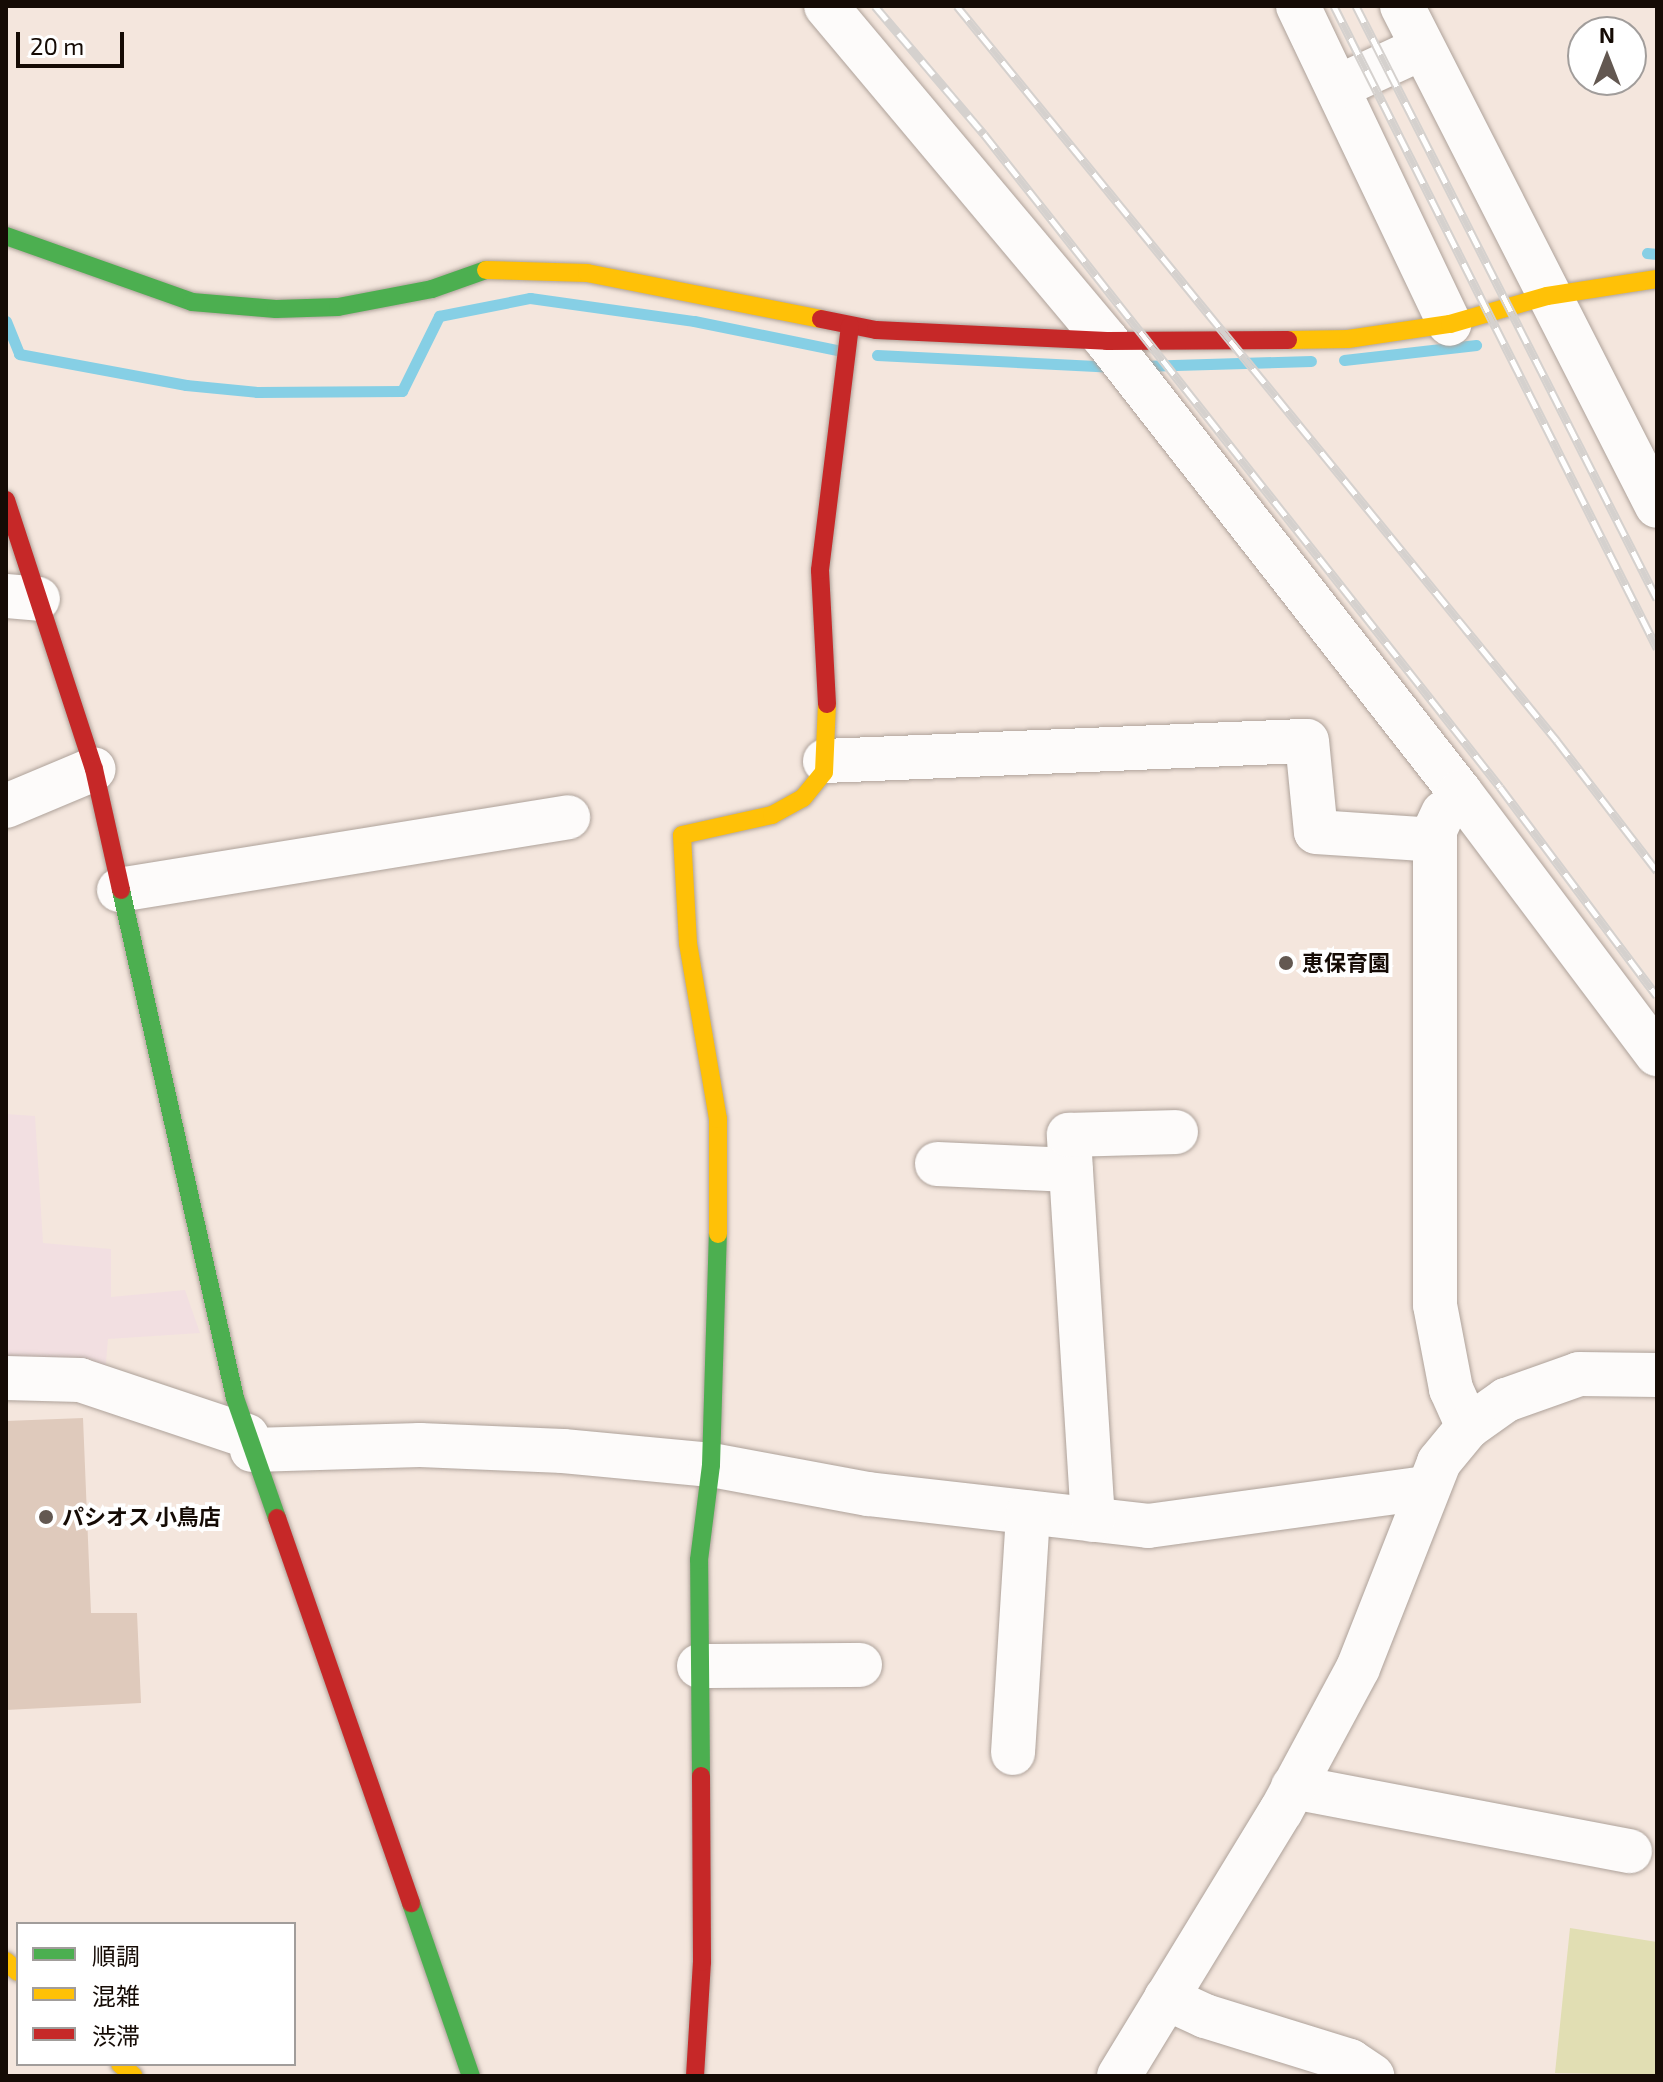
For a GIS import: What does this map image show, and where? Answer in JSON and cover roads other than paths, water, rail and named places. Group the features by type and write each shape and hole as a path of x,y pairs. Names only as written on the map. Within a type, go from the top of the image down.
{"street":[{"path":"826,6 1107,341 1455,785 1657,1054"},
{"path":"1298,6 1450,324"},
{"path":"1402,6 1547,296 1657,506"},
{"path":"1338,87 1422,48"},
{"path":"6,236 192,302 276,309 338,307 432,289 476,270 587,273 850,326 1107,341 1348,339 1450,324 1547,296 1657,279"},
{"path":"695,2076 702,1962 699,1560 711,1465 718,1308 718,1119 688,943 682,835 772,815 803,798 824,772 820,570 850,326"},
{"path":"6,500 22,597 94,769 119,890 250,1443 471,2076"},
{"path":"825,761 1307,741 1316,832 1435,840"},
{"path":"6,806 94,769"},
{"path":"1455,785 1435,840 1435,1305 1451,1389 1468,1427"},
{"path":"119,890 568,817"},
{"path":"1093,1520 1069,1135 1176,1132"},
{"path":"937,1164 1071,1170"},
{"path":"1119,2076 1293,1787 1358,1668 1425,1488 1468,1427 1506,1400 1579,1374 1657,1375"},
{"path":"6,1378 80,1380 250,1443 563,1451 711,1465 868,1494 1148,1526 1425,1488"},
{"path":"1013,1753 1028,1512"},
{"path":"699,1666 860,1665"},
{"path":"1293,1787 1630,1851"},
{"path":"1166,1998 1205,2016 1350,2061 1372,2076"}],"waterway":[{"path":"1647,253 1657,254"},
{"path":"6,321 19,354 186,385 257,392 402,391 439,316 530,298 694,321 836,350"},
{"path":"1344,360 1476,345"},
{"path":"877,355 1111,367"},
{"path":"1141,366 1311,361"}],"railway":[{"path":"875,6 984,134 1500,787 1657,996"},
{"path":"957,6 1557,741 1657,871"},
{"path":"1334,6 1657,648"},
{"path":"1356,6 1657,599"}],"place":[{"name":"恵保育園","path":"1286,963"},
{"name":"パシオス 小鳥店","path":"46,1517"}]}
